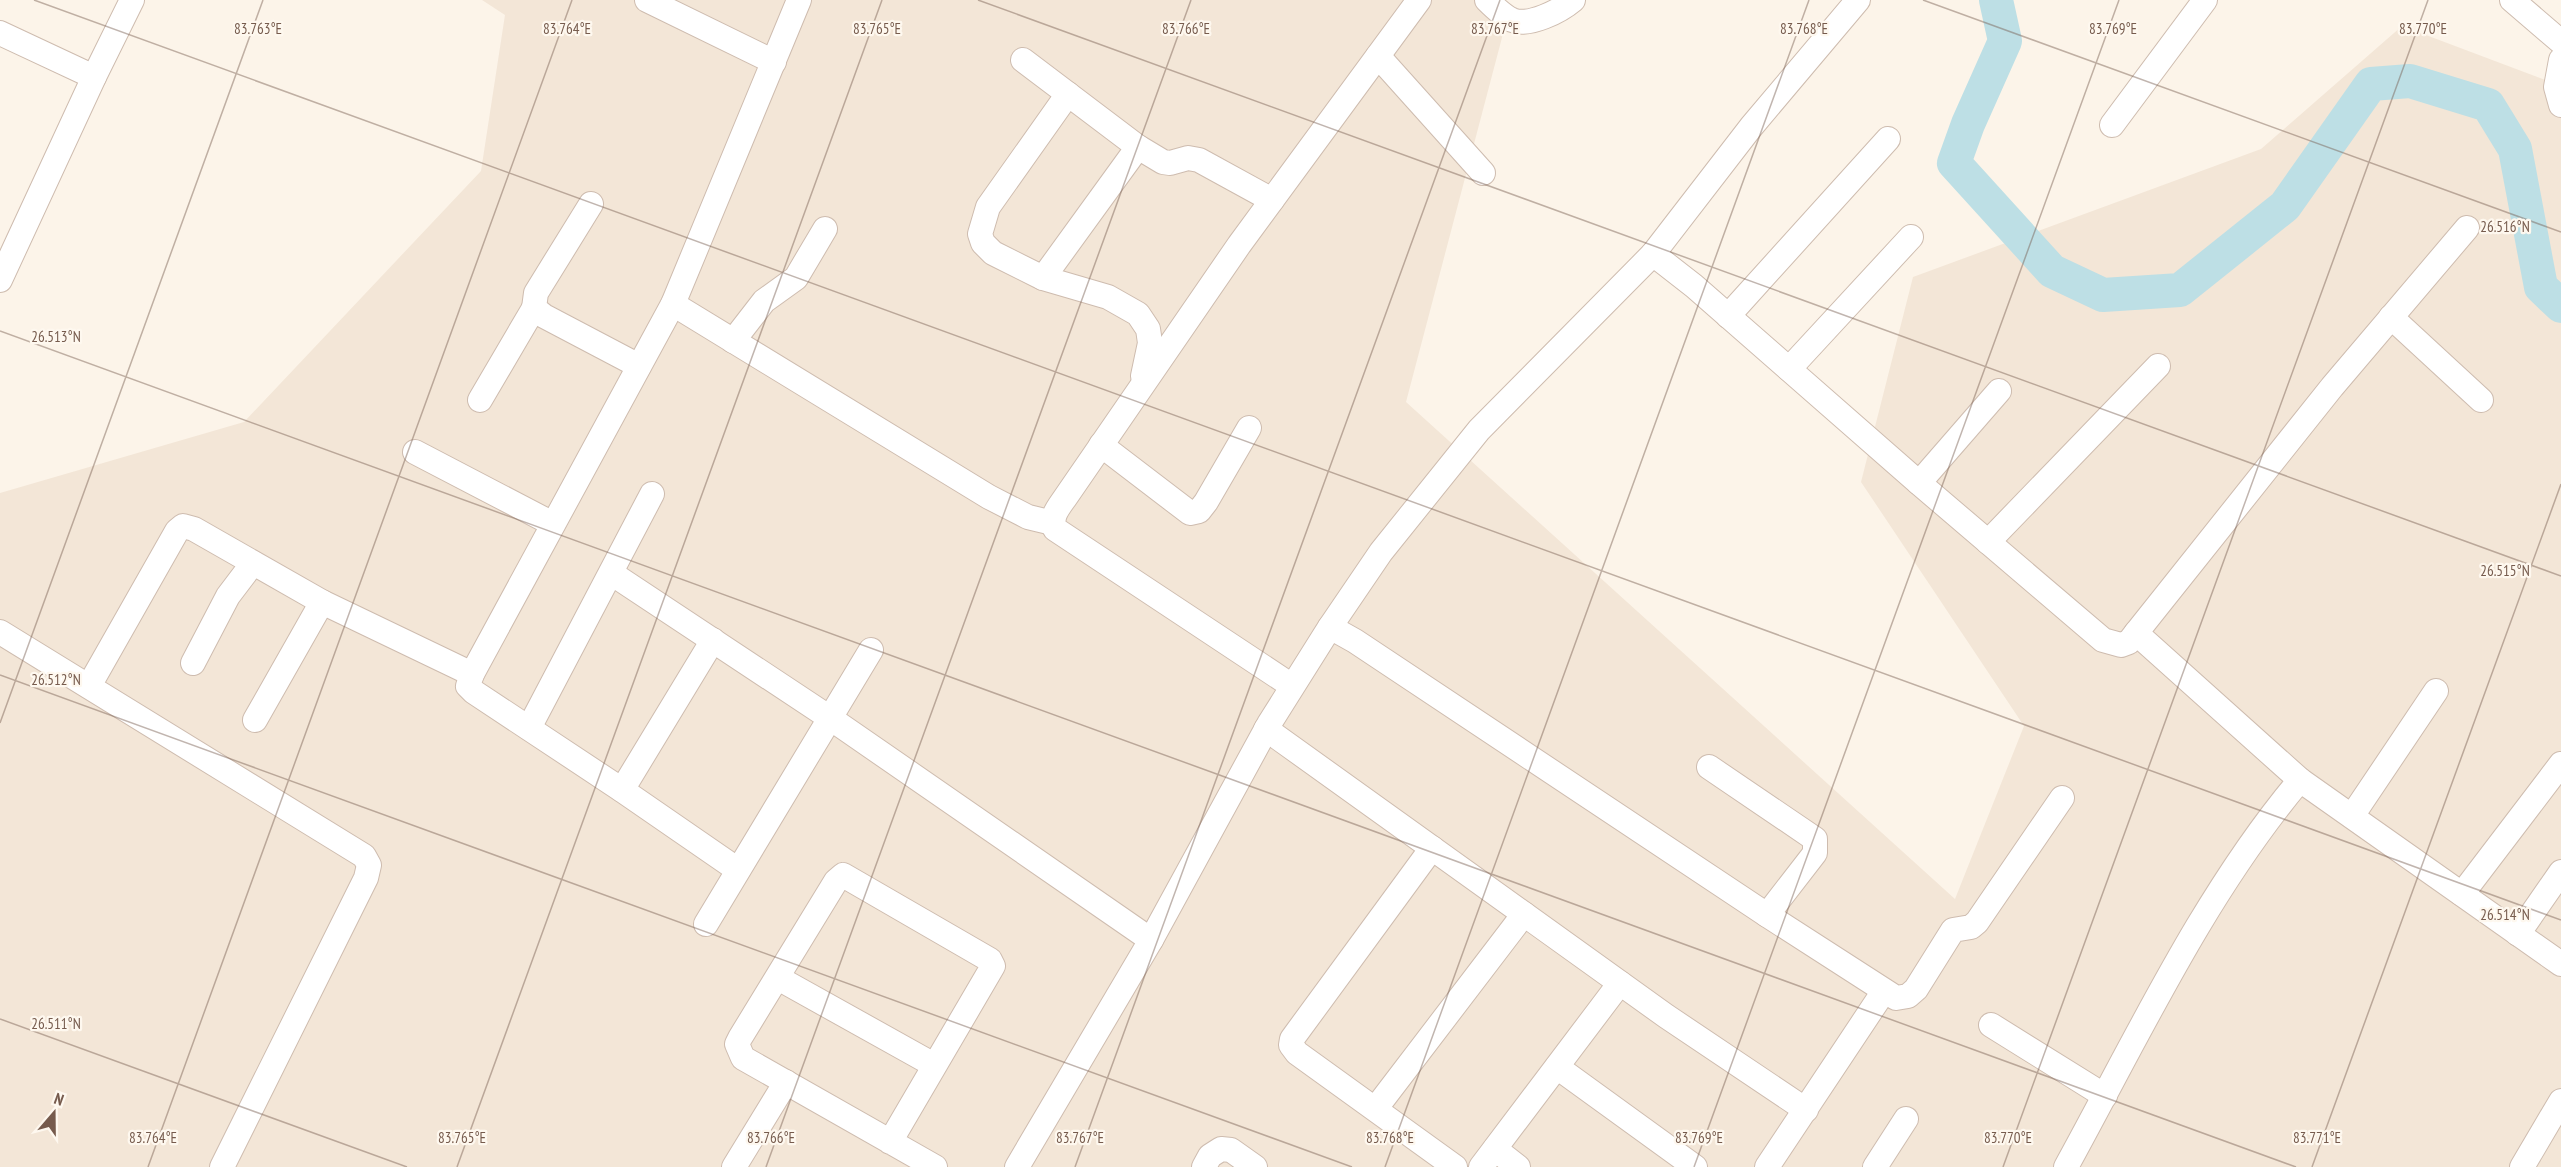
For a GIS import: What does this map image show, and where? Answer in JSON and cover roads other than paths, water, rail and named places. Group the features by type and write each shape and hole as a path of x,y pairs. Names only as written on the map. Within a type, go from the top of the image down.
{"street":[{"path":"0,280 94,76 132,0"},
{"path":"647,0 774,62"},
{"path":"738,870 622,790 474,693 468,686 472,674 673,304 799,0"},
{"path":"1292,686 1055,530 1053,523 1055,514 1101,445 1272,200 1419,0"},
{"path":"1486,0 1509,19 1526,22 1558,10 1573,0"},
{"path":"1017,1167 1151,940 1266,729 1330,627 1381,552 1479,430 1653,254 1751,127 1858,0"},
{"path":"2112,125 2205,0"},
{"path":"2512,0 2561,42"},
{"path":"0,33 94,76"},
{"path":"1378,56 1483,173"},
{"path":"1023,60 1138,147 1163,162 1170,163 1188,158 1199,160 1272,200"},
{"path":"2561,60 2556,87 2561,105"},
{"path":"1068,94 988,207 980,234 983,243 993,253 1043,278 1108,297 1138,314 1148,329 1150,343 1140,389"},
{"path":"1728,316 1888,139"},
{"path":"1043,278 1138,147"},
{"path":"480,400 534,308 536,293 591,204"},
{"path":"1653,254 2103,640 2121,645 2129,642 2391,317 2467,228"},
{"path":"734,341 764,301 796,278 825,229"},
{"path":"1789,369 1911,237"},
{"path":"673,304 989,497 1028,517 1053,523"},
{"path":"534,308 544,316 639,366"},
{"path":"2391,317 2481,400"},
{"path":"1988,542 2158,366"},
{"path":"1919,483 1999,392"},
{"path":"1101,445 1190,513 1199,511 1206,502 1249,428"},
{"path":"416,452 553,524"},
{"path":"529,728 652,494"},
{"path":"89,686 180,528 188,526 322,602 472,674"},
{"path":"193,663 228,596 253,563"},
{"path":"610,573 830,718 1151,940"},
{"path":"255,720 322,602"},
{"path":"1330,627 1355,641 1896,998 1908,996 1916,989 1953,930 1971,927 1977,922 2062,798"},
{"path":"0,632 364,856 369,865 366,878 222,1167"},
{"path":"2136,633 2300,780 2561,964"},
{"path":"622,790 713,640"},
{"path":"706,924 871,650"},
{"path":"2352,816 2436,691"},
{"path":"1266,729 1620,983 1806,1110"},
{"path":"2462,894 2561,764"},
{"path":"1709,766 1815,839 1815,853 1767,915"},
{"path":"2066,1167 2192,936 2243,852 2300,780"},
{"path":"1432,848 1292,1039 1291,1046 1297,1053 1455,1167"},
{"path":"2518,934 2561,872"},
{"path":"890,1142 993,966 990,960 857,881 843,875 836,881 737,1044 744,1058 890,1142 935,1167"},
{"path":"1376,1108 1524,914"},
{"path":"778,978 934,1065"},
{"path":"1518,1167 1488,1158 1620,983"},
{"path":"1767,1167 1884,992"},
{"path":"1991,1025 2105,1096"},
{"path":"1557,1067 1695,1167"},
{"path":"734,1167 786,1082"},
{"path":"2522,1167 2561,1101"},
{"path":"1875,1167 1906,1119"},
{"path":"1204,1167 1210,1156 1221,1149 1231,1150 1255,1167"}],"waterway":[{"path":"1996,0 2005,41 1968,124 1954,163 2052,271 2103,295 2180,290 2285,206 2371,84 2410,81 2488,105 2515,149 2541,287 2561,306"}]}
